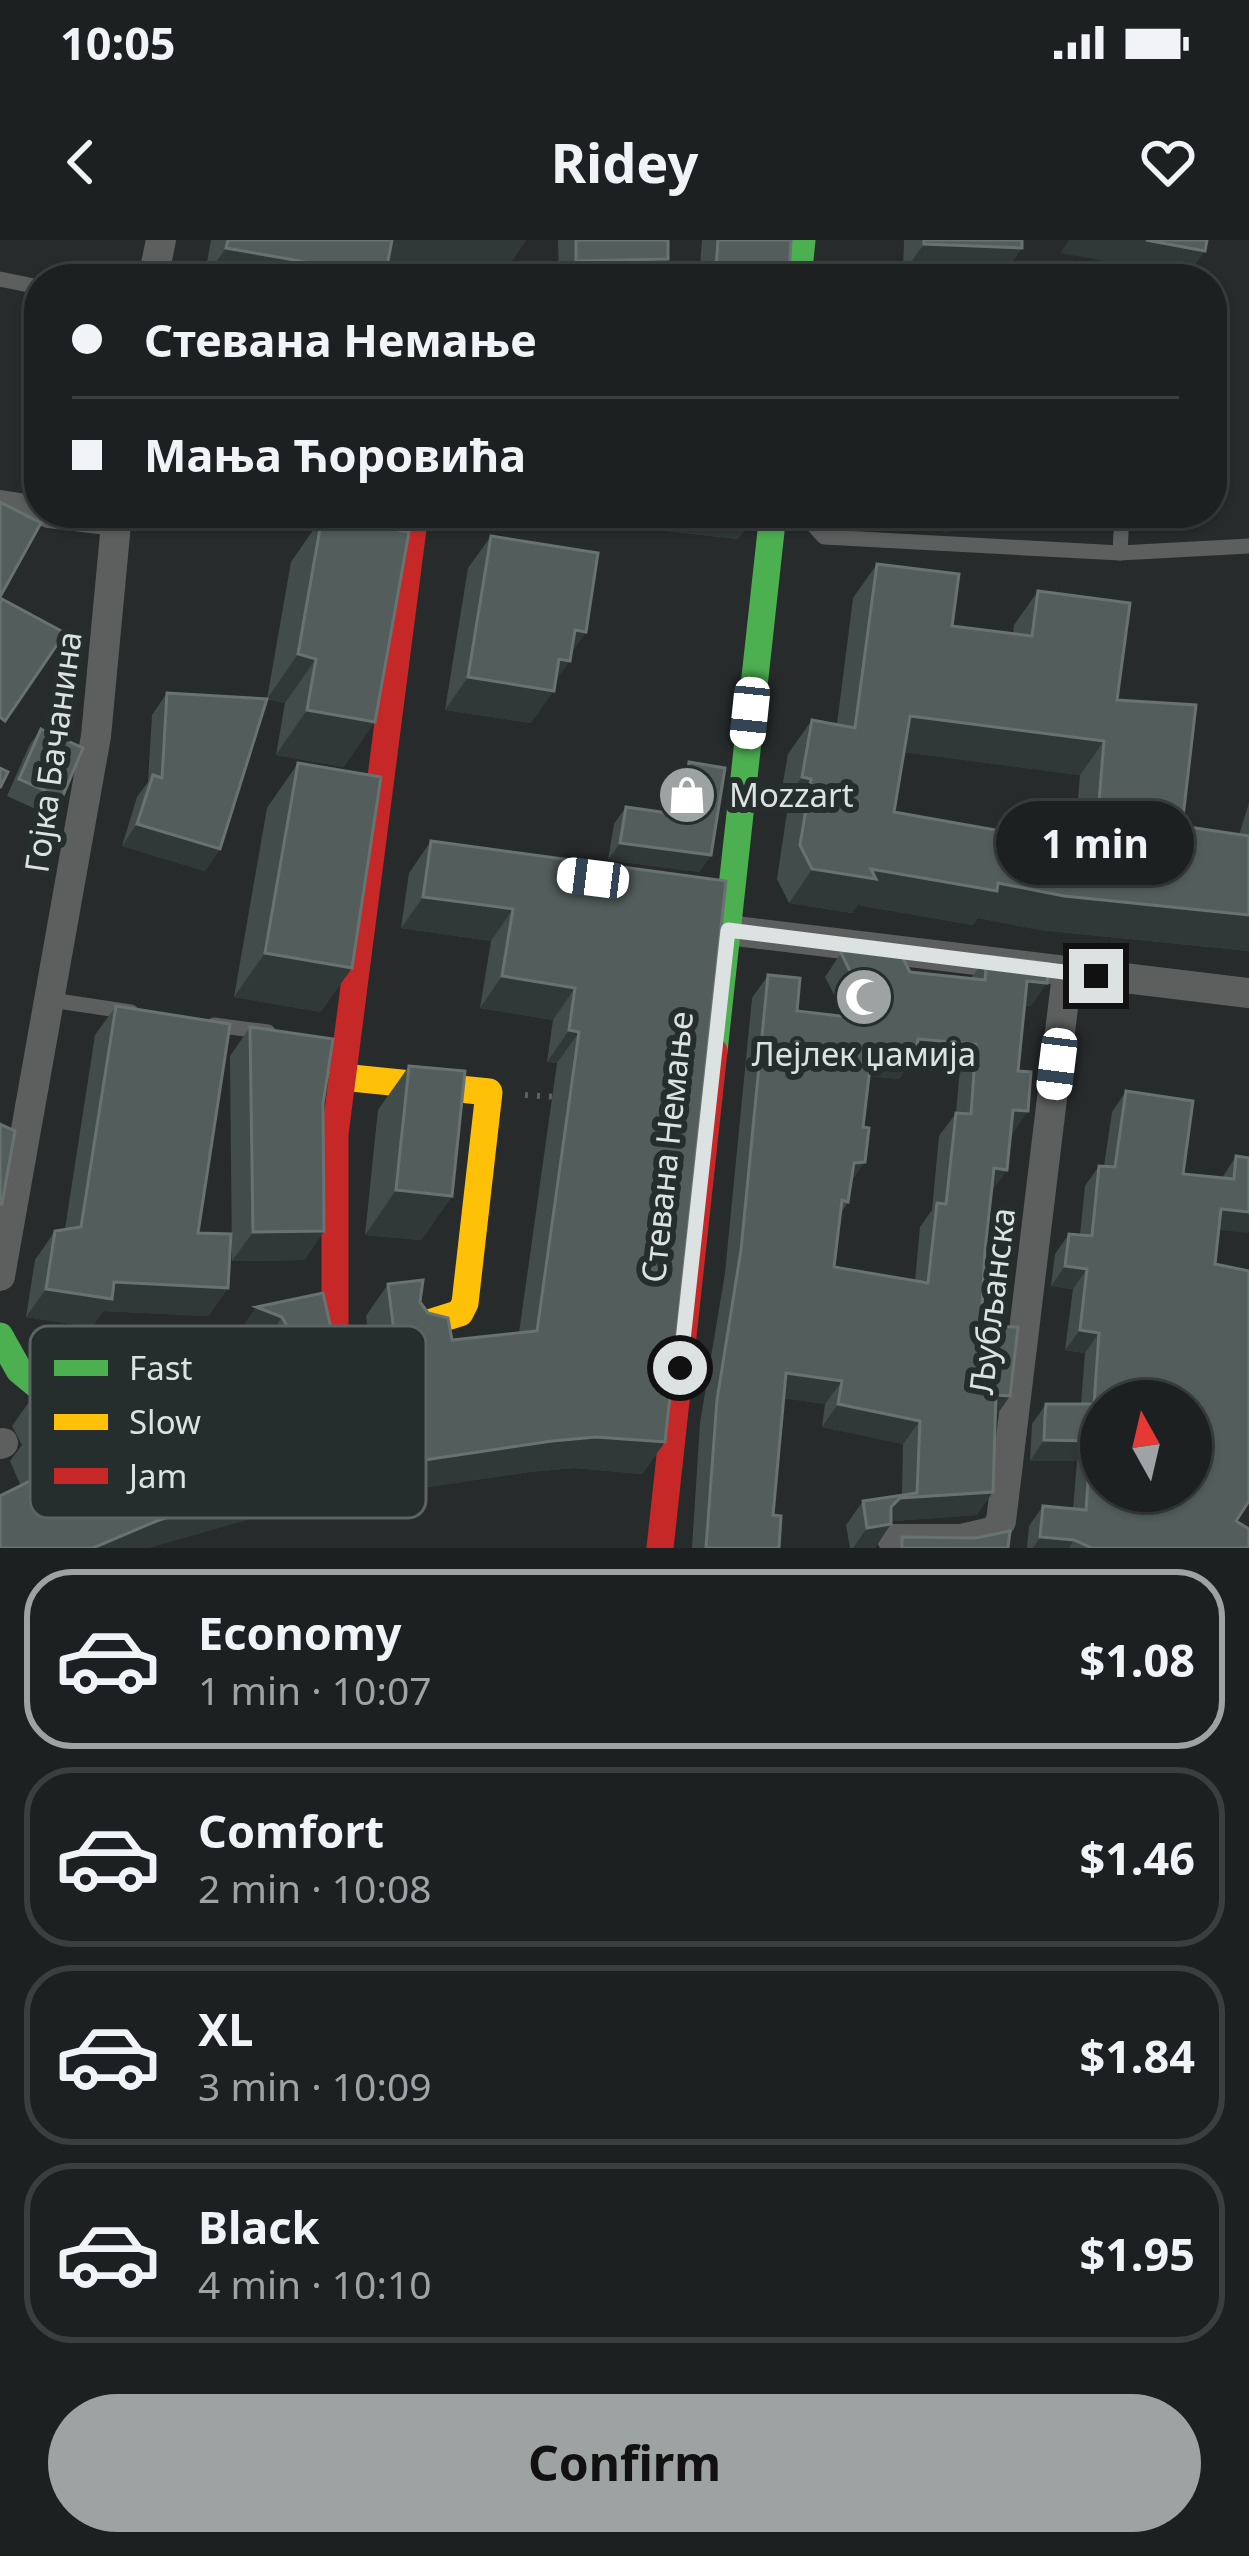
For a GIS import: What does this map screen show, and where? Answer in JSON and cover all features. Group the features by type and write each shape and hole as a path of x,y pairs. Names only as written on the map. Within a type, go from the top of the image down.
{"street":[{"name":"Гојка Бачанина","path":"0,1276 96,736 116,528"},
{"path":"322,1326 341,1077 334,1041 413,528"},
{"name":"Стевана Немање","path":"660,1548 658,1455 728,930 719,895 771,528"},
{"path":"728,930 1249,993"},
{"name":"Љубљанска","path":"892,1539 980,1536 995,1531 1001,1521 1067,974"},
{"path":"341,1077 489,1092 465,1303 460,1313 422,1325"},
{"path":"0,1336 5,1354 30,1384"}],"lane":[{"path":"816,528 824,536 1120,554 1249,546"},
{"path":"1120,554 1121,528"},
{"path":"51,1000 140,1014"},
{"path":"185,1021 276,1033"}],"path":[{"path":"489,1092 581,1098"}],"building":[{"path":"228,240 392,240 387,264 317,264 226,248"},
{"path":"576,240 668,240 668,259 576,261"},
{"path":"718,240 791,240 790,264 716,264"},
{"path":"924,240 1022,240 1022,248 924,244"},
{"path":"1146,240 1207,240 1205,251"},
{"path":"0,502 24,514 24,528 38,528 0,597"},
{"path":"320,528 409,532 375,722 307,710 316,659 298,654"},
{"path":"491,536 598,553 586,632 575,630 570,661 559,659 554,691 468,677"},
{"path":"877,564 959,574 952,626 1032,636 1038,591 1130,603 1117,700 1196,705 1182,826 1249,836 1249,915 1064,896 998,883 997,891 871,869 876,879 812,869 800,845 811,779 802,777 812,720 855,728","holes":["910,716 1104,741 1097,827 1035,812 1029,836 894,812"]},
{"path":"2,599 65,633 5,721 0,717"},
{"path":"167,693 267,699 220,849 137,824 153,775 162,778"},
{"path":"41,729 83,748 62,798 19,779"},
{"path":"689,762 725,768 711,855 620,843 626,807 682,815"},
{"path":"298,763 381,777 352,968 265,953"},
{"path":"431,841 726,881 665,1442 596,1437 426,1460 426,1326 393,1326 388,1284 423,1280 420,1302 428,1313 448,1318 452,1340 537,1331 579,1032 569,1030 575,988 502,976 513,909 423,897"},
{"path":"866,941 896,945 910,972 985,980 987,956 1049,963 1047,983 1027,981 1018,1071 1031,1072 1028,1111 1013,1110 1007,1170 994,1168 985,1250 981,1326 1018,1327 1010,1396 996,1395 993,1492 900,1498 891,1507 891,1524 867,1528 863,1501 917,1493 920,1421 838,1404 842,1381 786,1373 773,1515 781,1516 779,1548 706,1548 717,1400 741,1250 768,975 800,978 797,1011 874,1020 841,953","holes":["918,1039 976,1044 971,1114 956,1113 946,1204 937,1203 928,1283 834,1267 842,1200 848,1202 854,1163 865,1162 869,1128 863,1127 872,1051 916,1055"]},
{"path":"116,1006 230,1024 198,1233 231,1234 228,1288 114,1282 112,1299 46,1289 55,1231 81,1227"},
{"path":"250,1027 333,1039 323,1104 324,1231 253,1232"},
{"path":"409,1066 465,1071 452,1196 396,1190"},
{"path":"1126,1091 1193,1101 1183,1174 1234,1179 1236,1156 1249,1158 1249,1212 1221,1209 1215,1264 1249,1271 1249,1501 1236,1521 1249,1529 1249,1548 1092,1548 1074,1540 1040,1537 1043,1506 1080,1512 1212,1512 1212,1380 1096,1380 1099,1333 1080,1330 1087,1269 1065,1266 1069,1234 1092,1236 1099,1166 1115,1167"},
{"path":"0,1124 15,1131 2,1204 0,1204"},
{"path":"323,1293 330,1326 287,1326 282,1317 256,1307"},
{"path":"1046,1404 1080,1404 1080,1441 1044,1440"},
{"path":"30,1481 30,1518 166,1518 93,1548 0,1548 0,1496"},
{"path":"1010,1531 1008,1548 902,1548 902,1537 976,1538"}],"traffic: fast":[{"path":"800,264 802,240"},
{"path":"714,1051 771,528"},
{"path":"0,1336 19,1370 30,1379"}],"traffic: slow":[{"path":"342,1077 489,1092 465,1303 460,1313 422,1325"}],"traffic: jam":[{"path":"335,1326 335,1134 413,528"},
{"path":"660,1548 714,1051"}],"place":[{"name":"Mozzart","path":"687,795"},
{"name":"Лејлек џамија","path":"864,997"}],"route":[{"path":"680,1368 728,930 1096,976"}]}
